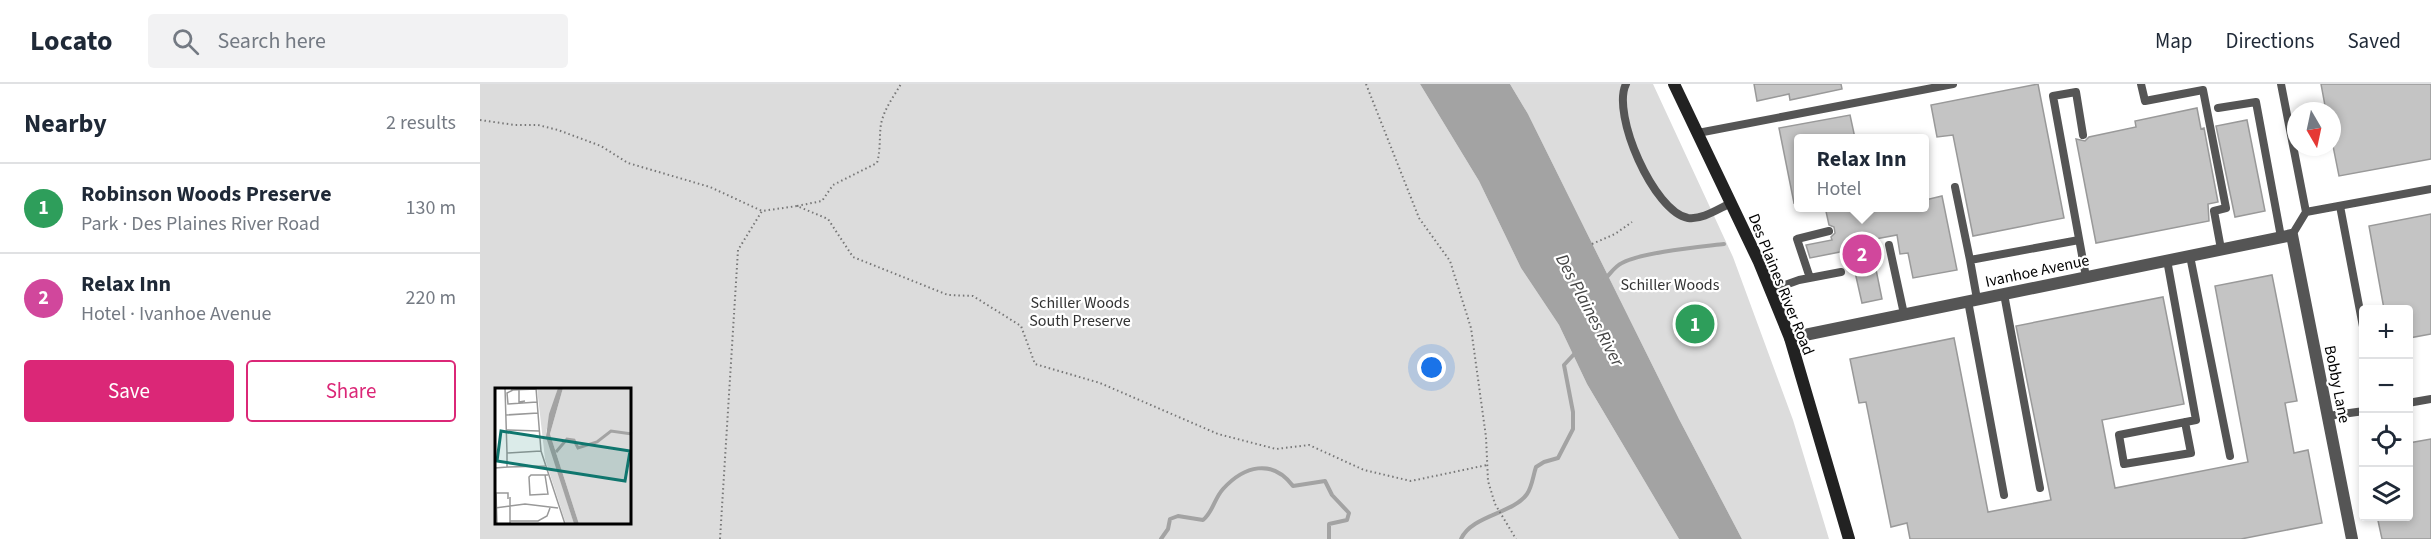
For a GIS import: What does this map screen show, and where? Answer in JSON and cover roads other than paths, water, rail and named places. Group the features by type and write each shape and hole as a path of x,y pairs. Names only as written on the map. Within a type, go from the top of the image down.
{"main road":[{"name":"Des Plaines River Road","path":"1674,84 1771,290 1790,338 1849,539"}],"street":[{"name":"Ivanhoe Avenue","path":"1790,338 2286,236"},
{"name":"Bobby Lane","path":"2286,236 2328,416 2352,539"}],"lane":[{"path":"1626,84 1623,96 1624,109 1632,144 1643,171 1664,200 1678,214 1687,218 1705,215 1731,203"},
{"path":"1698,133 1953,84"},
{"path":"2141,84 2145,101 2202,87 2226,208 2214,211 2221,249"},
{"path":"2281,84 2306,212"},
{"path":"2083,135 2076,92 2053,96 2086,277"},
{"path":"2217,108 2256,102 2286,236"},
{"path":"1955,187 1970,260 1973,300 2004,495"},
{"path":"2286,236 2306,212 2431,189"},
{"path":"2340,206 2359,306"},
{"path":"1810,278 1797,238 1829,231"},
{"path":"1970,260 2079,240"},
{"path":"1890,244 1905,314"},
{"path":"2190,256 2230,456"},
{"path":"2167,260 2196,420 2185,422 2119,435 2124,464 2191,453 2185,422"},
{"path":"1771,290 1810,278 1841,272"},
{"path":"2004,294 2040,489"},
{"path":"2413,402 2431,399"},
{"path":"2328,416 2359,412"}],"water":[{"name":"Des Plaines River","path":"1420,84 1510,84 1528,114 1679,419 1742,539 1679,539 1587,384 1559,325 1521,268 1479,181"}],"waterway":[{"path":"1605,279 1617,266 1631,259 1672,250 1724,244"},
{"path":"1461,539 1466,531 1483,519 1521,501 1529,491 1536,467 1558,458 1573,429 1573,412 1564,365 1577,351"},
{"path":"1161,539 1168,529 1170,519 1178,516 1203,520 1220,493 1231,481 1258,468 1276,471 1293,486 1325,481 1332,495 1349,513 1347,520 1329,524 1329,539"}],"place":[{"name":"Relax Inn","path":"1862,254"},
{"name":"Robinson Woods Preserve","path":"1695,324"}],"park label":[{"name":"Schiller Woods","path":"1670,284"},
{"name":"Schiller Woods South Preserve","path":"1080,311"}]}
